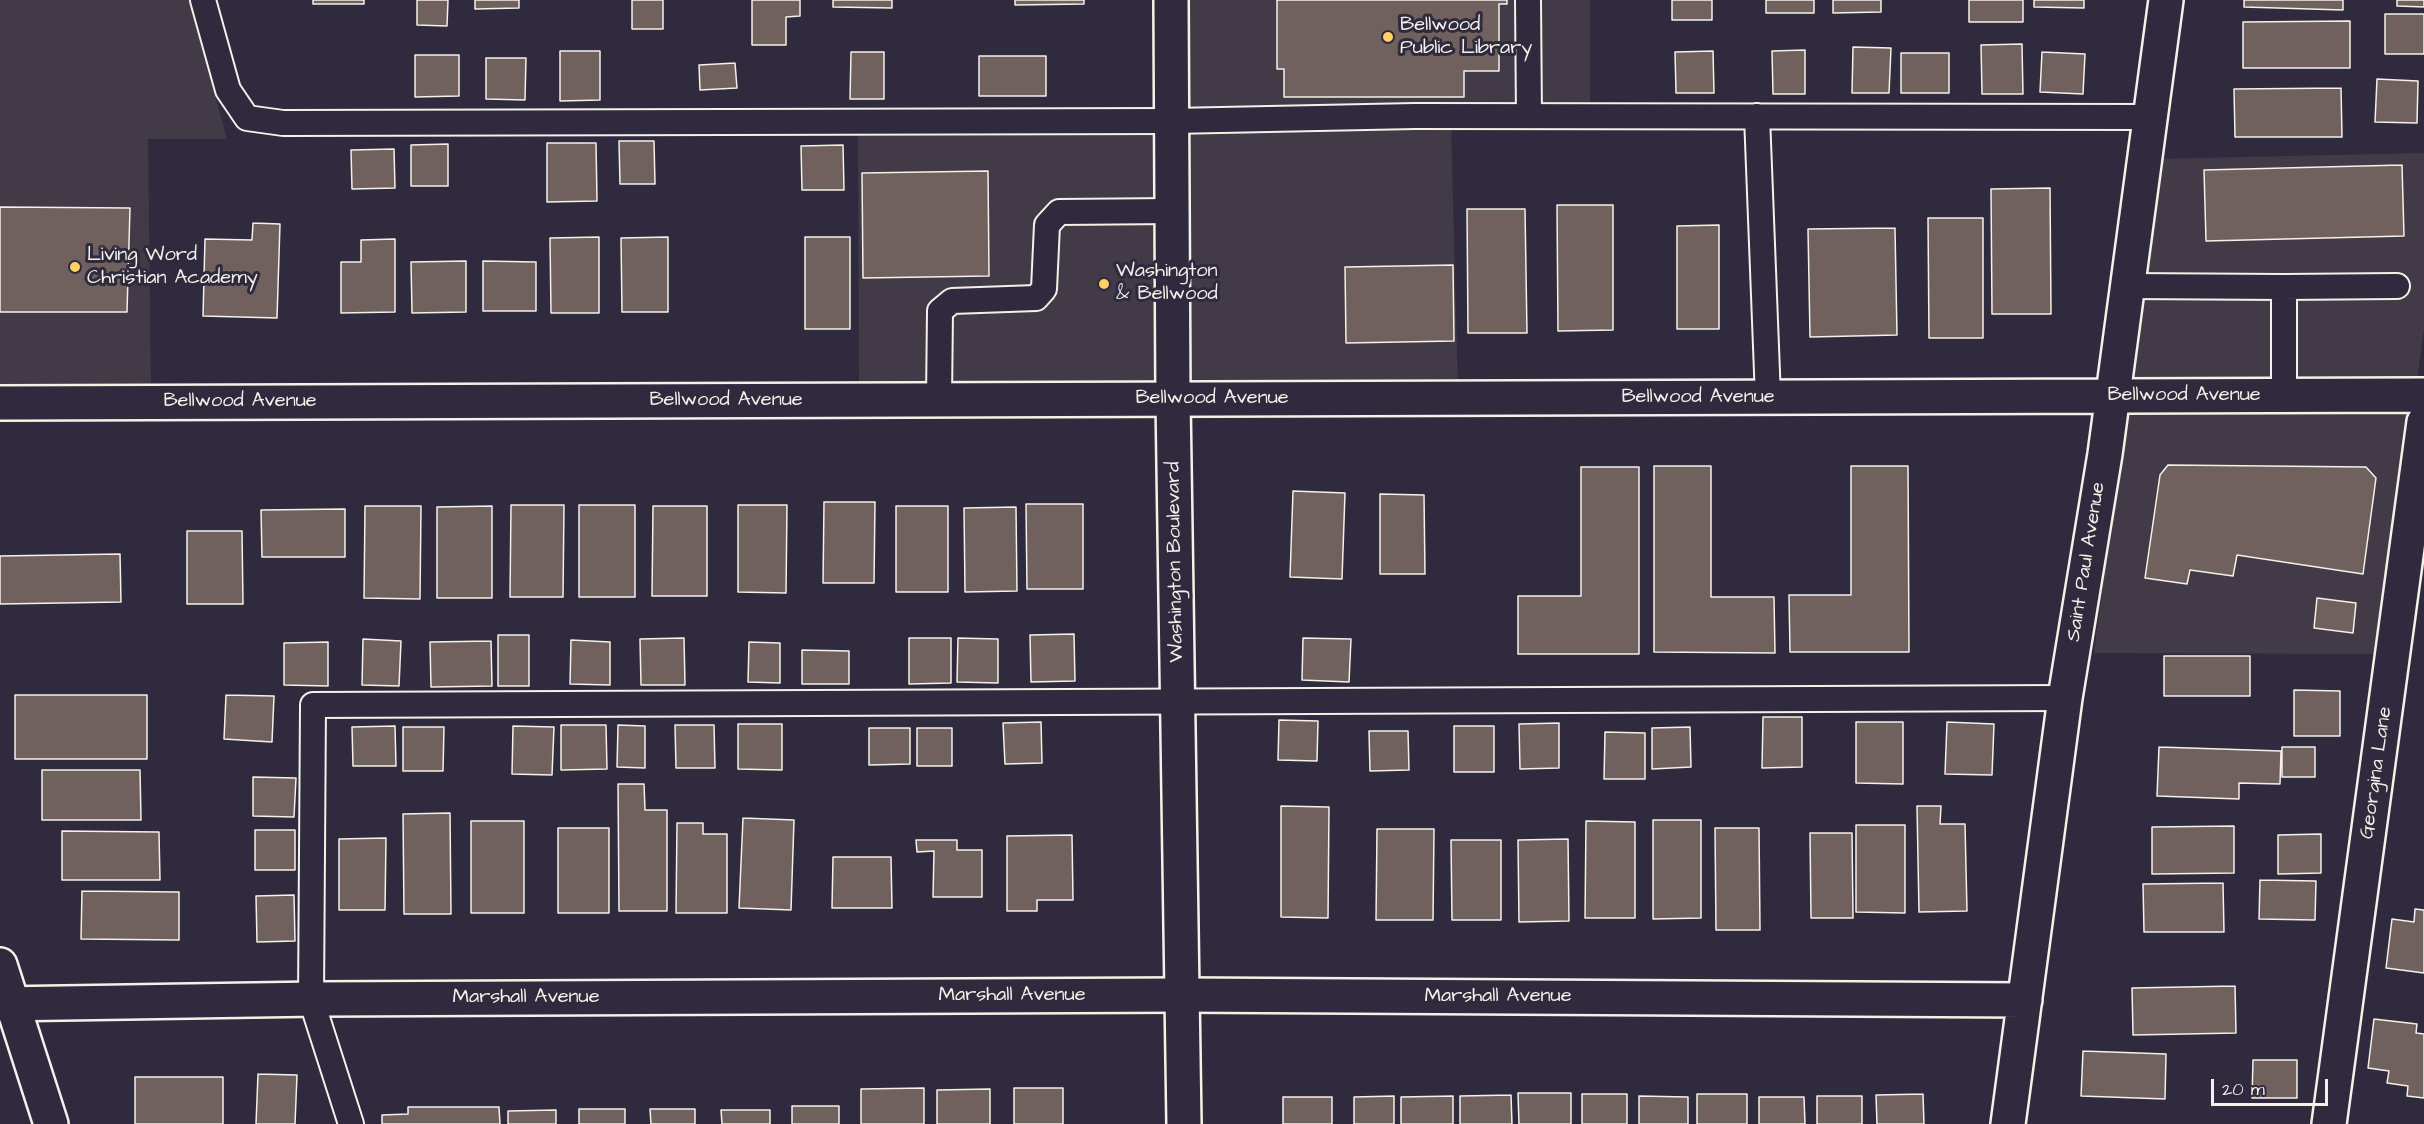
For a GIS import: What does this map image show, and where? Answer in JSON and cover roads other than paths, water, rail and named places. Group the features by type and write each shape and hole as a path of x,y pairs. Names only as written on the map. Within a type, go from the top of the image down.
{"street":[{"name":"Washington Boulevard","path":"1171,0 1173,399 1184,1124"},
{"name":"Saint Paul Avenue","path":"2008,1124 2065,698 2105,454 2166,0"},
{"name":"Bellwood Avenue","path":"0,403 2424,395"},
{"name":"Georgina Lane","path":"2329,1124 2424,422"},
{"path":"0,965 7,1004 51,1124"},
{"name":"Marshall Avenue","path":"7,1004 311,999 1182,995 2025,1000"}],"lane":[{"path":"203,0 228,90 247,118 283,123 1172,121 1529,116 2152,117"},
{"path":"1528,0 1529,116"},
{"path":"1758,116 1768,398"},
{"path":"939,400 940,311 952,301 1036,298 1044,289 1047,225 1059,212 1172,211"},
{"path":"2127,286 2397,286"},
{"path":"2284,287 2284,396"},
{"path":"351,1124 311,999 313,705 2065,698"}],"place":[{"name":"Bellwood Public Library","path":"1388,37"},
{"name":"Living Word Christian Academy","path":"75,267"},
{"name":"Washington & Bellwood","path":"1104,284"}]}
